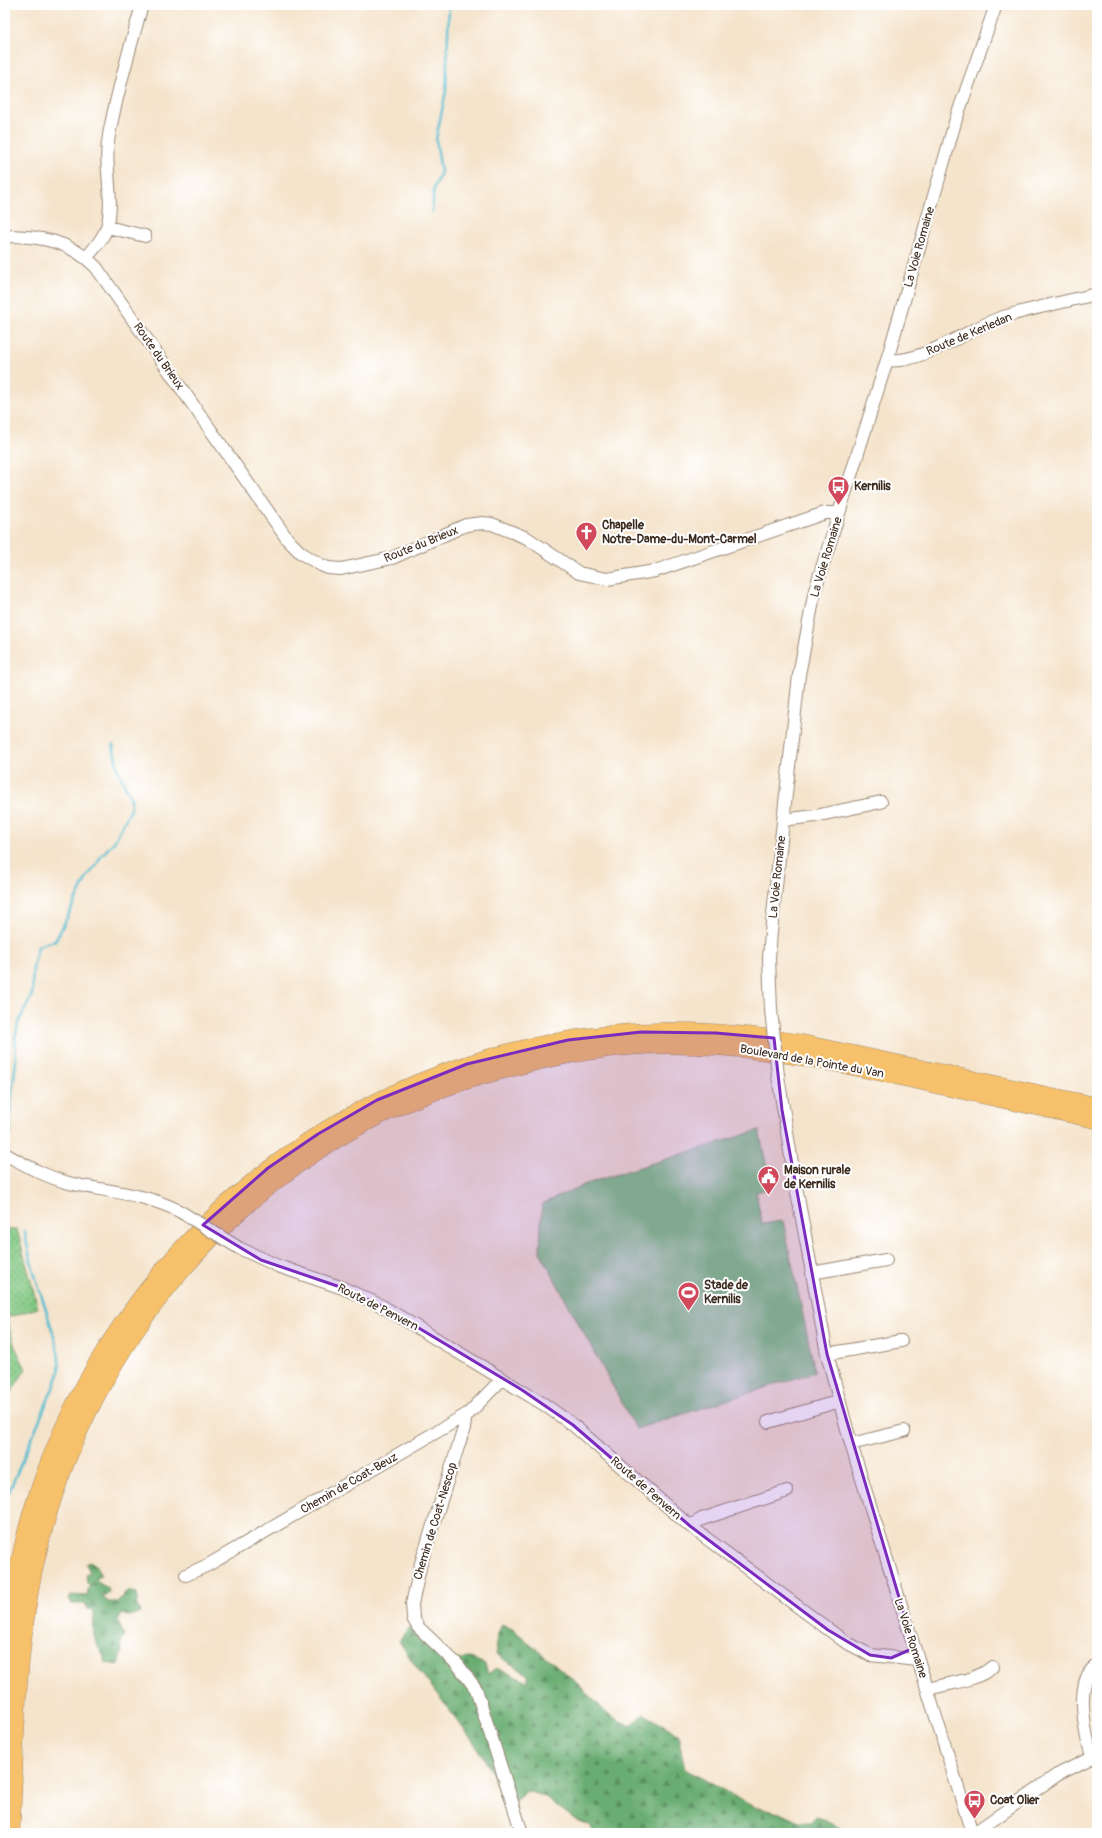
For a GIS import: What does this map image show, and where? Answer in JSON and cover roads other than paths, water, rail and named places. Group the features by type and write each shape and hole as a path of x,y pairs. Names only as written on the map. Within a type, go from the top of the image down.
{"highway":[{"name":"Boulevard de la Pointe du Van","path":"5,1690 12,1605 21,1558 34,1505 73,1406 106,1349 158,1276 212,1217 251,1182 292,1151 377,1100 431,1077 504,1054 568,1040 606,1034 662,1031 752,1036 800,1043 1097,1106"},
{"name":"Boulevard de la Pointe du Van","path":"11,1833 20,1672 25,1622 42,1535 63,1469 99,1391 117,1359 148,1311 200,1250 265,1189 338,1139 413,1100 479,1076 575,1053 616,1048 665,1045 739,1048 783,1054 859,1068 1097,1120"},
{"path":"15,1748 16,1833"}],"street":[{"path":"87,257 107,227 109,188 106,174 106,149 120,85 142,5"},
{"name":"La Voie Romaine","path":"973,1833 914,1648 852,1444 827,1354 812,1273 803,1196 778,1076 771,1010 770,946 803,644 815,590 887,360 956,119 996,5"},
{"path":"107,227 145,236"},
{"name":"Route du Brieux","path":"5,236 51,241 68,246 87,257 104,276 288,540 301,552 328,568 351,567 392,558 460,527 482,523 503,527 521,536 579,573 595,578 615,578 655,571 824,512 839,513"},
{"name":"Route de Kerledan","path":"887,360 900,361 918,355 993,321 1014,314 1097,294"},
{"path":"783,820 815,816 881,802"},
{"name":"Route de Penvern","path":"5,1154 34,1169 68,1182 141,1196 164,1203 239,1248 278,1266 363,1297 407,1320 545,1404 573,1425 690,1526 844,1641 870,1655 918,1660"},
{"path":"812,1273 886,1260"},
{"path":"827,1354 901,1341"},
{"name":"Chemin de Coat-Beuz","path":"186,1575 208,1565 462,1417 476,1407 502,1379"},
{"path":"768,1422 840,1401"},
{"name":"Chemin de Coat-Nescop","path":"462,1417 465,1421 464,1428 419,1571 412,1604 413,1620 418,1627 467,1674 476,1689 522,1833"},
{"path":"852,1444 904,1432"},
{"name":"Route de Penvern","path":"690,1526 702,1519 787,1491"},
{"path":"891,1658 914,1648"},
{"path":"928,1689 977,1676 992,1667"},
{"path":"973,1833 1052,1779 1095,1756 1086,1730 1083,1695 1088,1675 1096,1667"}],"waterway":[{"path":"432,212 434,188 441,172 436,139 446,91 449,5"},
{"path":"11,1133 9,1118 16,1061 15,1038 19,1021 32,995 33,968 38,946 56,940 87,877 96,866 101,856 114,842 131,809 131,799 118,770 113,745"},
{"path":"5,1501 59,1374 57,1348 32,1266 25,1231"}],"place":[{"name":"Kernilis","path":"839,506"},
{"name":"Chapelle Notre-Dame-du-Mont-Carmel","path":"586,552"},
{"name":"Maison rurale de Kernilis","path":"768,1196"},
{"name":"Stade de Kernilis","path":"688,1312"},
{"name":"Coat Olier","path":"975,1820"}]}
